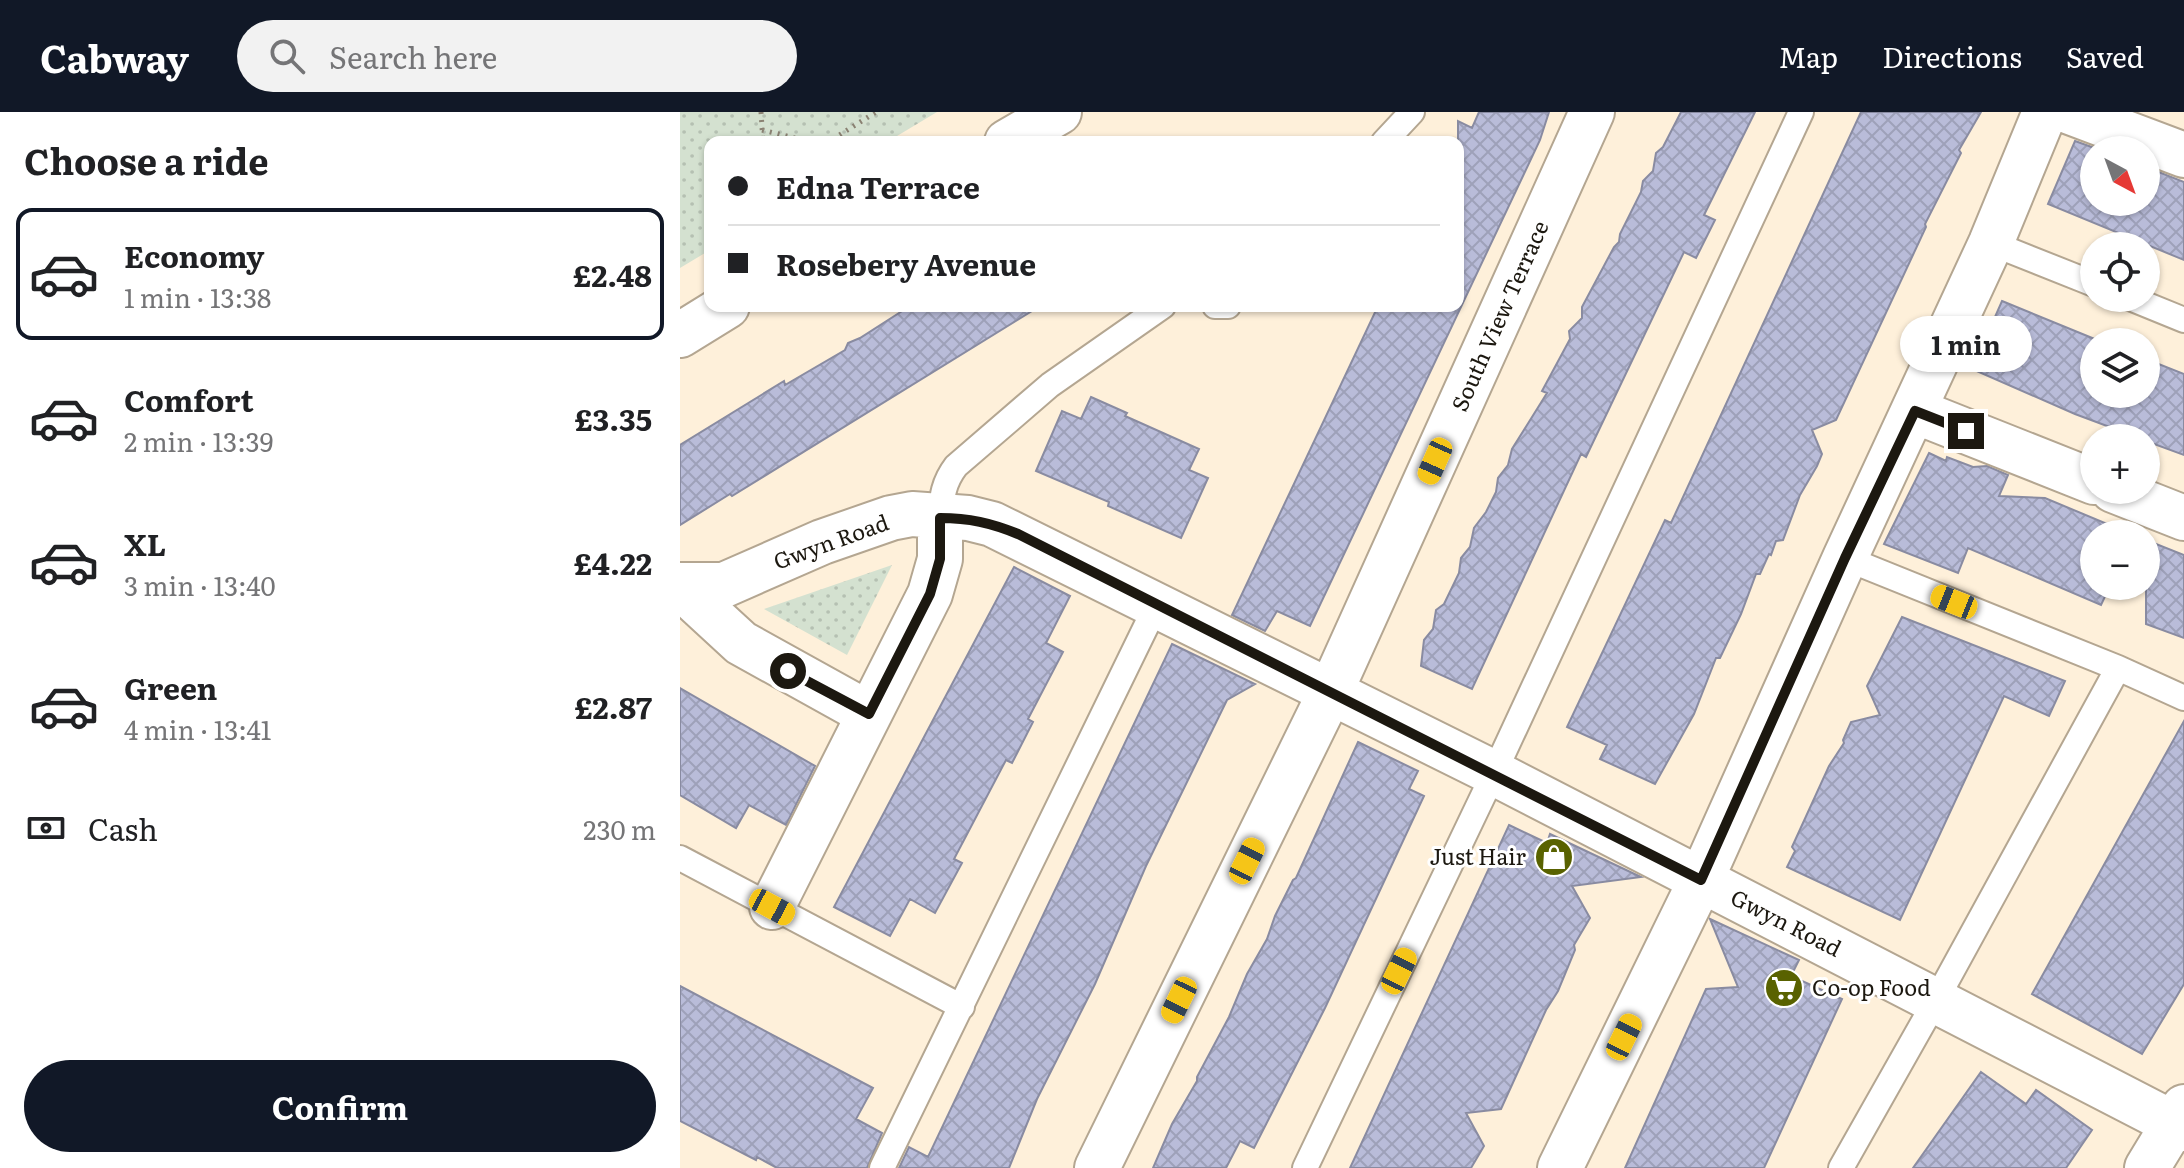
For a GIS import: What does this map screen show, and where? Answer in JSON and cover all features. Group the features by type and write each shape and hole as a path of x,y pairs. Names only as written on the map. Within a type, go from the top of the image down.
{"street":[{"path":"1017,136 1059,112"},
{"name":"South View Terrace","path":"1097,1168 1330,693 1592,112"},
{"path":"1560,1168 1701,880 1991,243 2045,112"},
{"path":"2070,112 2184,155"},
{"path":"680,335 717,312"},
{"path":"1915,411 2080,476"},
{"path":"2148,504 2184,518"},
{"name":"Gwyn Road","path":"680,586 724,585 822,542 891,518 912,514 968,518 992,524 1494,773 1936,1000 2181,1120"},
{"path":"772,907 930,594 940,559 940,518"},
{"path":"680,586 741,643 869,714"},
{"path":"2147,1168 2181,1120"}],"lane":[{"path":"1390,136 1412,112"},
{"path":"1305,1168 1494,773 1801,112"},
{"path":"1991,243 2080,278"},
{"path":"2160,310 2184,320"},
{"path":"940,518 942,492 946,479 956,466 1050,385 1154,312"},
{"path":"1845,558 2118,668 2184,698"},
{"path":"882,1168 1157,604"},
{"path":"1841,1168 2118,668"},
{"path":"680,858 962,1007"}],"path":[{"path":"761,112 762,136"},
{"path":"838,136 876,112"},
{"path":"762,130 787,136"}],"green space":[{"path":"680,112 937,112 897,136 704,136 704,254 680,268"},
{"path":"892,565 847,655 764,609"}],"building":[{"path":"1479,112 1549,112 1540,140 1464,301 1464,136 1458,136 1458,121 1472,128"},
{"path":"1681,112 1755,112 1704,215 1715,220 1696,258 1684,252 1586,457 1581,454 1472,689 1421,666 1424,640 1433,629 1436,610 1444,604 1459,573 1461,558 1470,547 1474,528 1496,492 1498,478 1508,465 1512,449 1547,393 1542,391 1570,339 1569,331 1582,318 1582,307 1619,242 1643,181 1653,171 1656,153 1663,147"},
{"path":"1861,112 1981,112 1959,150 1961,153 1925,224 1836,420 1812,430 1822,454 1817,466 1800,495 1783,540 1776,541 1760,574 1756,574 1741,614 1720,658 1716,658 1694,714 1655,784 1600,759 1607,745 1567,727 1665,520 1671,523"},
{"path":"2075,141 2080,143 2080,216 2160,216 2160,173 2184,182 2184,260 2160,250 2160,232 2116,232 2048,204"},
{"path":"2002,301 2080,333 2080,408 2160,408 2160,365 2184,374 2184,455 2160,446 2160,424 2102,424 1972,369"},
{"path":"901,312 1030,312 680,525 680,445 784,381 785,385 845,350 848,343"},
{"path":"1375,312 1459,312 1310,626 1277,611 1265,631 1232,615"},
{"path":"1091,397 1199,449 1189,470 1208,478 1181,538 1108,506 1109,502 1036,471 1062,411 1081,419"},
{"path":"1929,453 1946,461 1947,457 1973,467 1987,466 2008,475 1999,496 2045,498 2098,520 2080,520 2080,596 1968,548 1958,573 1884,544"},
{"path":"2160,546 2184,555 2184,638 2146,624 2146,600 2160,600"},
{"path":"1014,567 1070,596 1046,643 1063,652 1028,719 1033,722 1012,763 1006,760 954,859 962,863 935,913 910,899 890,936 834,907"},
{"path":"1902,617 2065,681 2049,716 2004,696 1900,920 1787,867 1795,851 1792,847 1829,766 1844,743 1851,722 1880,715 1867,686"},
{"path":"1172,644 1255,684 1227,700 1146,866 1095,984 1037,1099 1009,1168 899,1168 909,1147 928,1157"},
{"path":"680,688 815,766 786,825 749,805 736,828 680,795"},
{"path":"2184,721 2184,984 2142,1054 2032,994"},
{"path":"1358,742 1418,771 1409,789 1424,796 1325,1008 1254,1148 1240,1141 1226,1168 1153,1168 1172,1124 1197,1081 1247,974 1267,939"},
{"path":"1509,825 1547,843 1550,834 1641,877 1572,886 1590,918 1574,945 1575,950 1558,991 1546,1010 1501,1109 1466,1113 1484,1146 1471,1168 1350,1168"},
{"path":"1710,919 1799,960 1791,976 1842,999 1764,1168 1625,1168 1706,989 1738,987"},
{"path":"680,986 873,1088 856,1119 882,1133 867,1168 777,1168 680,1121"},
{"path":"1981,1072 2026,1104 2036,1090 2092,1130 2066,1168 1913,1168"}],"place":[{"name":"Just Hair","path":"1554,857"},
{"name":"Co-op Food","path":"1784,988"}],"route":[{"path":"788,671 869,714 930,594 940,559 940,518 968,518 1018,534 1701,880 1845,558 1915,411 1966,431"}]}
